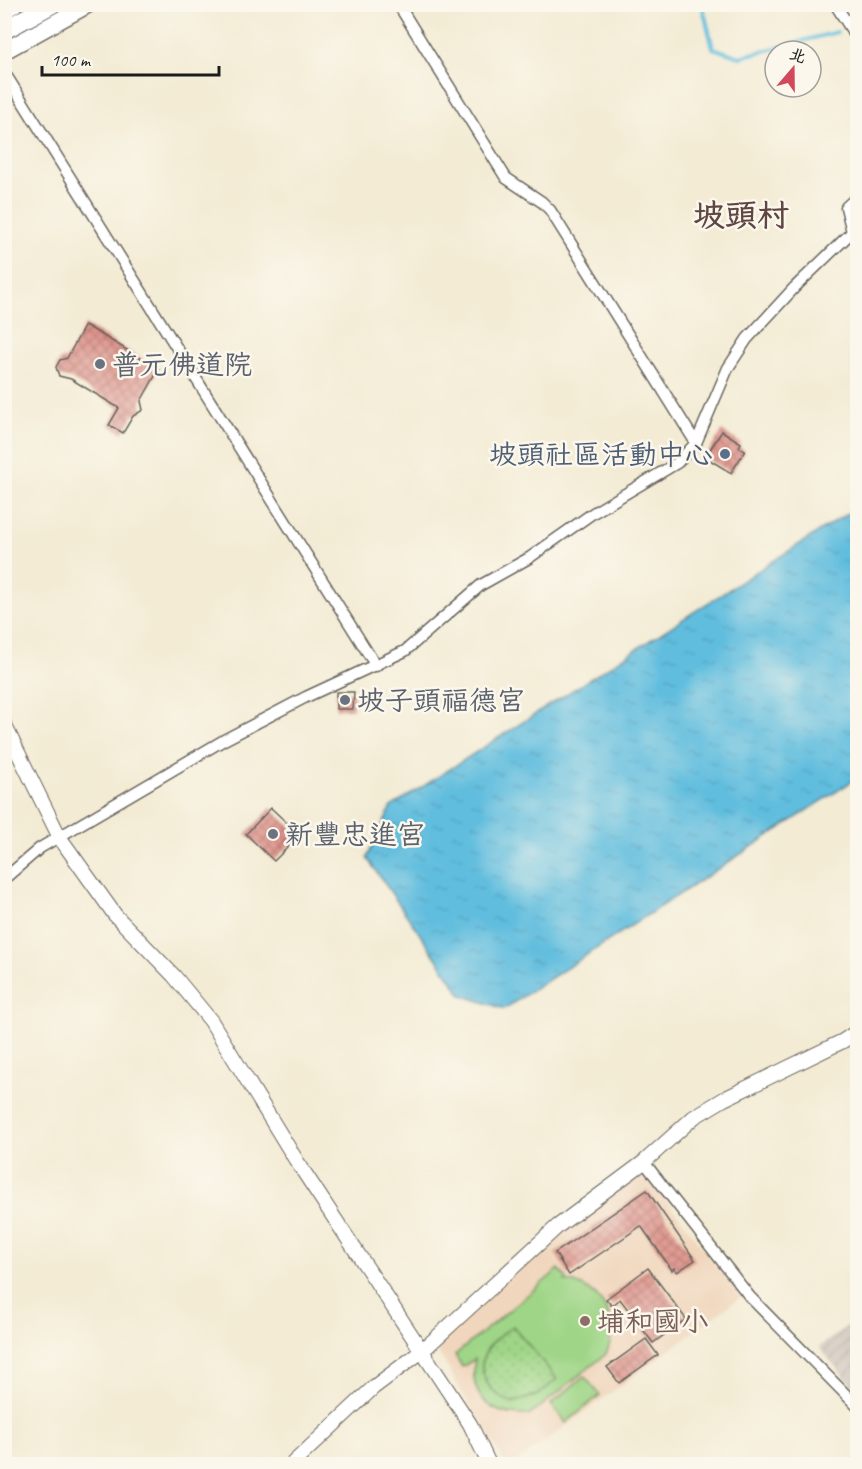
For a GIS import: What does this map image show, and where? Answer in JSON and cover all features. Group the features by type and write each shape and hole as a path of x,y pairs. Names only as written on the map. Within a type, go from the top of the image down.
{"highway":[{"path":"4,9 13,4"},
{"path":"4,30 51,4"}],"main road":[{"path":"4,51 89,4"}],"street":[{"path":"398,4 506,178 550,210 696,443"},
{"path":"835,4 858,40"},
{"path":"4,72 376,666"},
{"path":"4,879 40,848 224,740 306,697 405,651 481,585 529,558 593,513 677,463 696,443 728,368 747,339 795,287 852,232 846,207 858,196"},
{"path":"4,724 60,838 115,915 174,976 211,1021 296,1160 470,1424 489,1464"},
{"path":"292,1464 374,1387 422,1351 558,1226 645,1162 694,1117 724,1099 843,1041 858,1030"},
{"path":"645,1162 750,1297 858,1407"}],"shaded area":[{"name":"埔和國小","path":"635,1176 650,1179 741,1297 514,1464 506,1464 433,1344 548,1242"},
{"path":"857,1319 857,1392 819,1347"}],"green space":[{"path":"559,1269 567,1279 565,1281 577,1284 598,1297 609,1317 611,1329 606,1354 530,1415 504,1413 486,1402 479,1394 475,1384 475,1359 462,1367 455,1355","holes":["513,1326 557,1379 538,1395 512,1403 503,1399 490,1386 485,1379 482,1362 491,1344"]},
{"path":"513,1325 557,1379 538,1395 512,1403 503,1399 490,1386 485,1379 482,1362 491,1344"},
{"path":"584,1376 600,1395 566,1423 551,1404"}],"water":[{"path":"857,507 857,778 504,1009 462,995 367,858 391,807"}],"building":[{"name":"普元佛道院","path":"85,325 159,369 141,401 143,410 133,416 123,433 109,425 119,408 71,379 59,376 56,367 60,360 67,358"},
{"name":"坡頭社區活動中心","path":"722,431 741,443 739,447 745,451 731,473 705,457"},
{"name":"坡子頭福德宫","path":"336,692 354,692 353,709 336,709"},
{"name":"新豐忠進宮","path":"271,808 300,835 274,861 246,834"},
{"path":"647,1190 695,1260 677,1272 674,1268 672,1270 641,1226 569,1275 555,1253"},
{"path":"648,1268 686,1319 653,1343 620,1299 612,1306 606,1299"},
{"path":"646,1339 658,1355 619,1383 607,1367"}],"waterway":[{"path":"702,4 713,48 740,57 837,32"}],"place":[{"name":"普元佛道院","path":"100,364"},
{"name":"坡頭社區活動中心","path":"725,454"},
{"name":"坡子頭福德宫","path":"345,700"},
{"name":"新豐忠進宮","path":"273,834"},
{"name":"埔和國小","path":"585,1321"}],"district":[{"name":"坡頭村","path":"741,215"}]}
